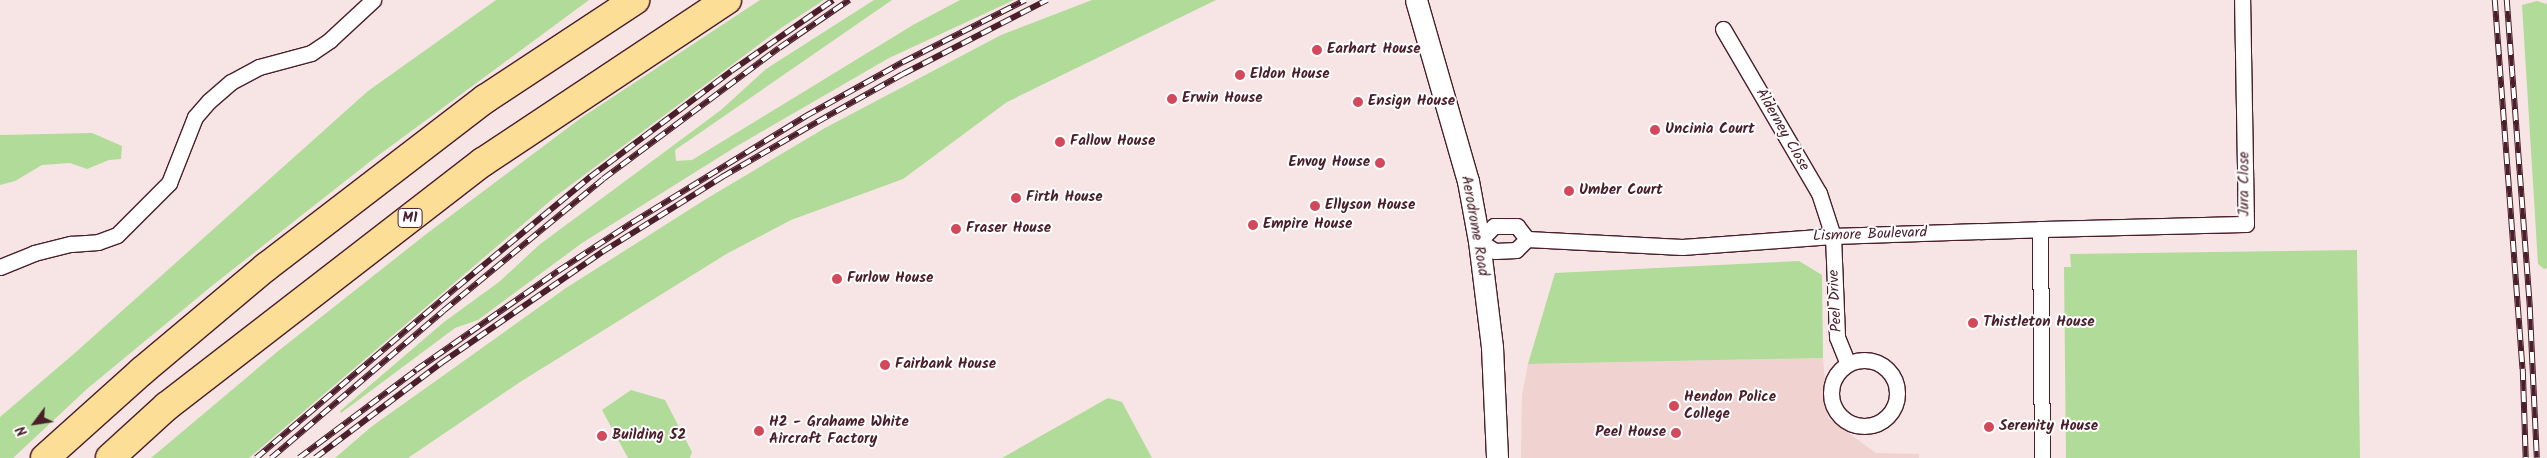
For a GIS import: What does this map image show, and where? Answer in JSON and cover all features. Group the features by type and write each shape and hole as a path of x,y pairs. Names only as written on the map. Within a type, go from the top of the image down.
{"highway":[{"path":"46,458 142,371 274,261 485,99 635,0"},
{"name":"M1","path":"110,458 167,406 483,162 727,0"}],"street":[{"path":"0,267 34,253 71,244 98,242 117,235 169,183 195,117 209,101 231,82 260,67 311,53 330,40 373,0"},
{"name":"Aerodrome Road","path":"1416,0 1468,181 1479,241 1492,347 1497,458"},
{"name":"Jura Close","path":"2040,229 2246,224 2242,0"},
{"name":"Alderney Close","path":"1723,29 1819,193 1833,236"},
{"path":"1494,226 1517,226 1527,239 1516,250 1495,251 1479,241 1494,226"},
{"path":"2040,229 2042,458"},
{"name":"Lismore Boulevard","path":"1527,239 1682,247 1833,236 2040,229"},
{"name":"Peel Drive","path":"1833,236 1837,337 1848,364"},
{"path":"1863,360 1872,361 1888,370 1893,377 1897,394 1896,404 1892,412 1878,423 1870,426 1852,424 1836,410 1832,400 1834,380 1848,364 1863,360"}],"shaded area":[{"name":"Hendon Police College","path":"1823,358 1828,418 1876,453 1919,454 1919,458 1521,458 1522,395 1528,364"}],"green space":[{"path":"496,0 589,0 372,160 213,285 88,388 13,458 0,458 0,417 76,352 368,91"},
{"path":"760,0 824,0 781,28 556,196 249,458 151,458 277,352 425,235 581,118"},
{"path":"874,0 892,0 675,150 676,161 692,160 913,25 960,0 1014,0 889,58 737,146 582,243 478,320 455,328 341,413 340,411 444,322 499,282 539,245 721,110 766,69"},
{"path":"1092,0 1216,0 1007,102 903,179 791,220 728,253 520,382 408,458 335,458 371,427 566,288 706,199 825,128 1001,35"},
{"path":"2537,1 2547,4 2547,268 2544,269 2538,264 2522,5"},
{"path":"92,133 122,146 121,159 109,160 87,169 70,163 42,165 15,181 0,185 0,135"},
{"path":"2357,250 2360,458 2066,458 2064,267 2071,267 2070,254"},
{"path":"1799,261 1822,275 1823,358 1528,364 1555,273"},
{"path":"631,390 665,400 692,452 690,458 628,458 602,410"},
{"path":"1108,398 1122,402 1152,458 1002,458"}],"railway":[{"path":"256,458 590,177 731,71 833,0"},
{"path":"271,458 443,311 603,179 779,48 849,0"},
{"path":"299,458 416,370 558,271 633,222 806,116 903,62 1025,0"},
{"path":"315,458 441,363 602,252 722,177 817,122 903,74 1047,0"},
{"path":"2495,0 2523,369 2526,458"},
{"path":"2507,0 2530,308 2537,458"}],"place":[{"name":"Earhart House","path":"1317,50"},
{"name":"Eldon House","path":"1240,75"},
{"name":"Erwin House","path":"1172,99"},
{"name":"Ensign House","path":"1358,102"},
{"name":"Uncinia Court","path":"1655,130"},
{"name":"Fallow House","path":"1060,142"},
{"name":"Envoy House","path":"1380,163"},
{"name":"Umber Court","path":"1569,191"},
{"name":"Firth House","path":"1016,198"},
{"name":"Ellyson House","path":"1315,206"},
{"name":"Empire House","path":"1253,225"},
{"name":"Fraser House","path":"956,229"},
{"name":"Furlow House","path":"837,279"},
{"name":"Thistleton House","path":"1973,323"},
{"name":"Fairbank House","path":"885,365"},
{"name":"Hendon Police College","path":"1674,406"},
{"name":"Serenity House","path":"1989,427"},
{"name":"H2 - Grahame White Aircraft Factory","path":"759,431"},
{"name":"Peel House","path":"1676,433"},
{"name":"Building 52","path":"602,436"}]}
